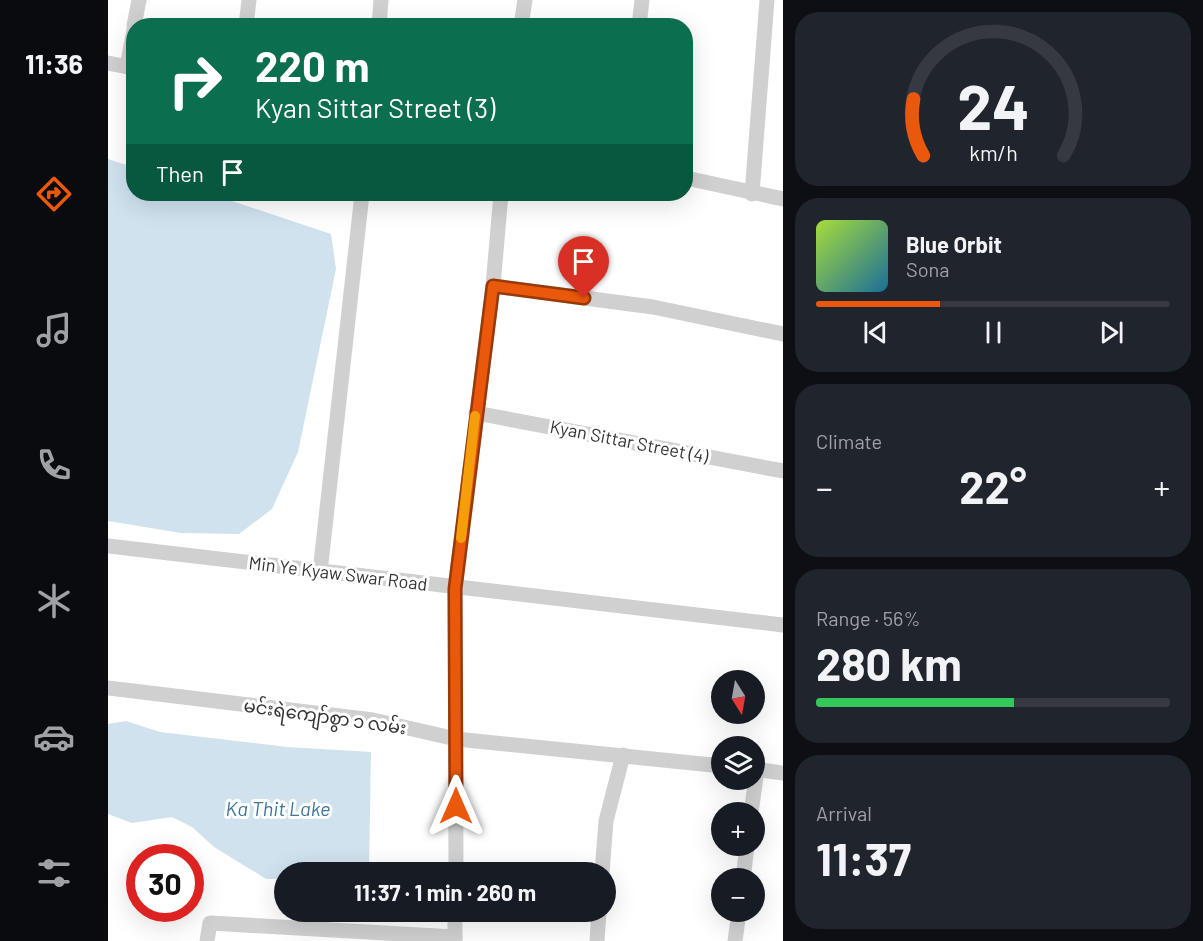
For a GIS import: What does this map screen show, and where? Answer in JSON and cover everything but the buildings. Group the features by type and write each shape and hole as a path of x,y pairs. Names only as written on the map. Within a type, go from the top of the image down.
{"street":[{"path":"136,18 139,0"},
{"path":"247,18 249,0"},
{"path":"380,18 381,0"},
{"path":"522,18 525,0"},
{"path":"640,18 642,0"},
{"path":"753,194 767,0"},
{"path":"108,63 126,66"},
{"path":"693,180 783,199"},
{"path":"320,572 361,201"},
{"path":"456,862 455,589 493,286 500,201"},
{"path":"493,286 653,307 783,334"},
{"name":"Kyan Sittar Street (4)","path":"476,413 783,471"},
{"name":"Min Ye Kyaw Swar Road","path":"108,546 455,589 783,625"},
{"name":"မင်းရဲကျော်စွာ ၁ လမ်း","path":"108,688 373,720 456,739 711,765"},
{"path":"603,862 606,821 623,755"},
{"path":"765,771 783,773"},
{"path":"207,941 210,923 332,936 455,939 456,922"},
{"path":"597,941 598,922"},
{"path":"735,941 738,922"}],"water":[{"path":"108,159 126,165 126,201 232,201 331,234 336,269 298,452 272,509 239,534 181,533 108,521"},
{"name":"Ka Thit Lake","path":"126,721 160,732 287,747 371,752 369,862 274,862 274,879 266,879 214,847 192,827 172,817 132,823 108,814 108,724"}],"slow traffic":[{"path":"461,538 475,416"}],"route":[{"path":"456,806 455,589 493,286 584,298"}]}
